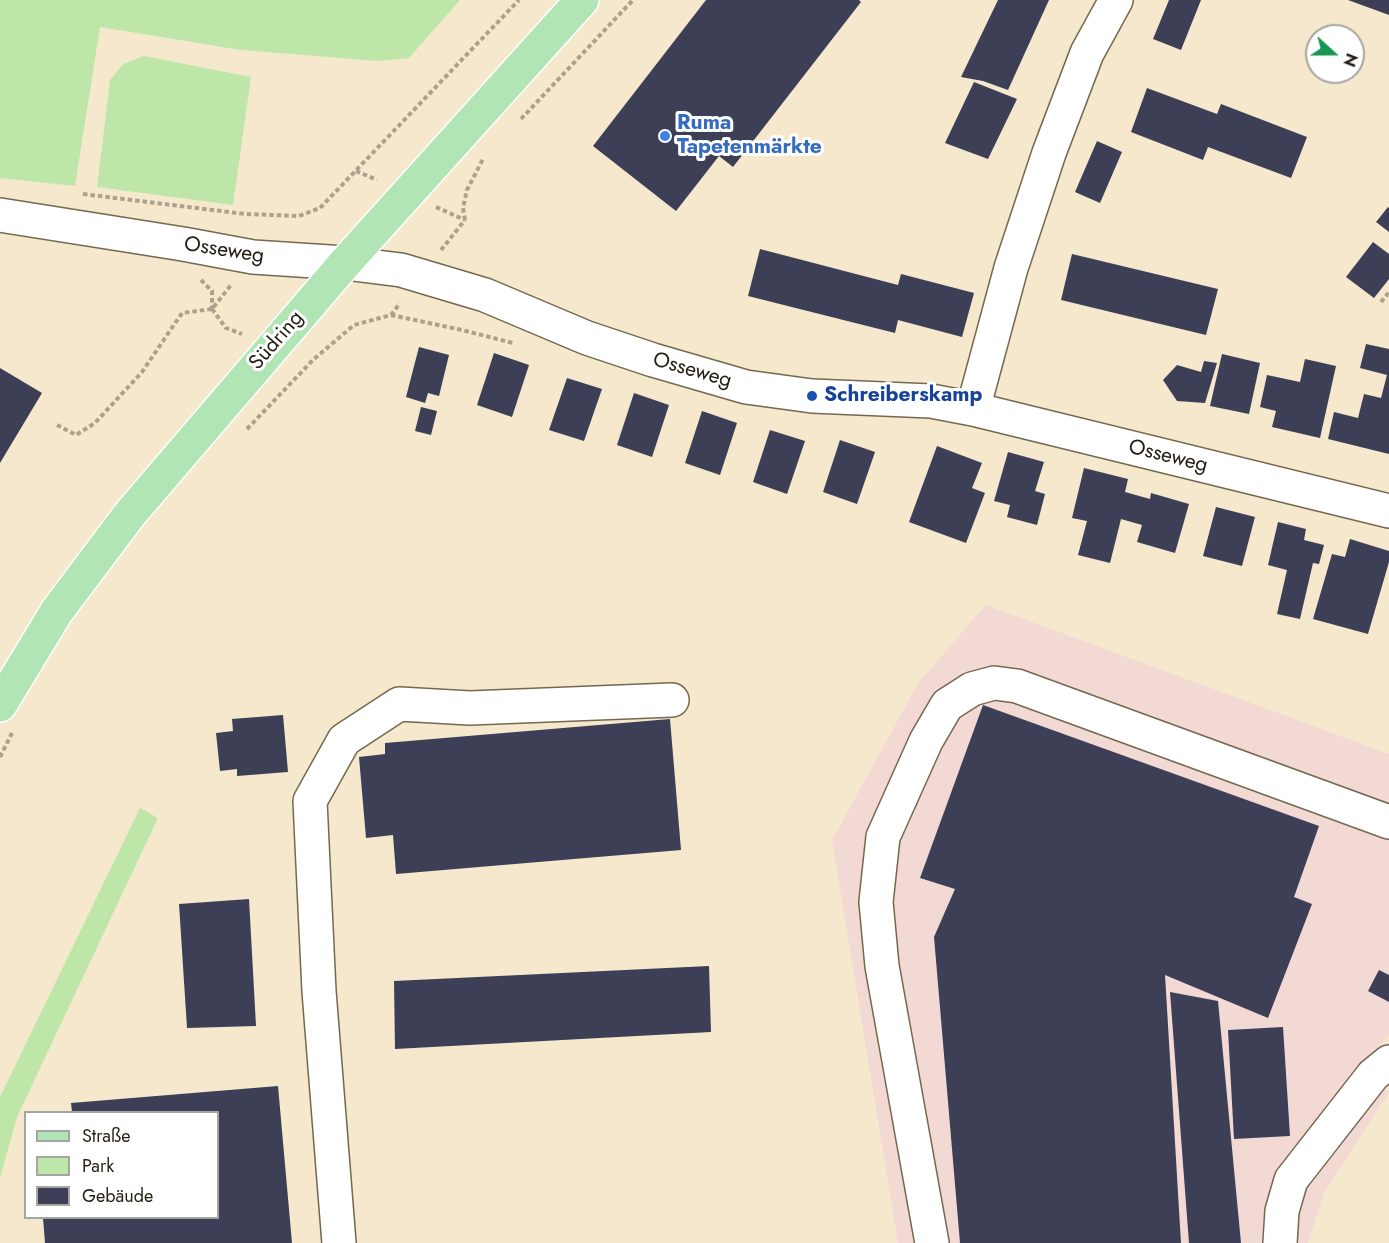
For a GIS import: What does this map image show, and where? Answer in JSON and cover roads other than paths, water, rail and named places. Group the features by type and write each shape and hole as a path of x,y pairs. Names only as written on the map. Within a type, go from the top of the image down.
{"main road":[{"name":"Südring","path":"8,716 57,611 130,514 345,263 582,0"}],"street":[{"path":"973,409 1011,268 1048,153 1087,53 1116,0"},
{"name":"Osseweg","path":"0,215 253,257 345,263 401,270 485,295 587,338 746,387 812,396 931,401 973,409 1389,511"},
{"path":"932,1243 882,966 876,902 883,837 926,741 947,705 972,689 994,683 1017,686 1389,822"},
{"path":"339,1243 319,991 310,801 344,740 399,704 470,708 672,700"},
{"path":"1280,1243 1282,1211 1291,1180 1373,1075 1389,1062"}],"place":[{"name":"Ruma Tapetenmärkte","path":"665,136"},
{"name":"Schreiberskamp","path":"812,396"}]}
